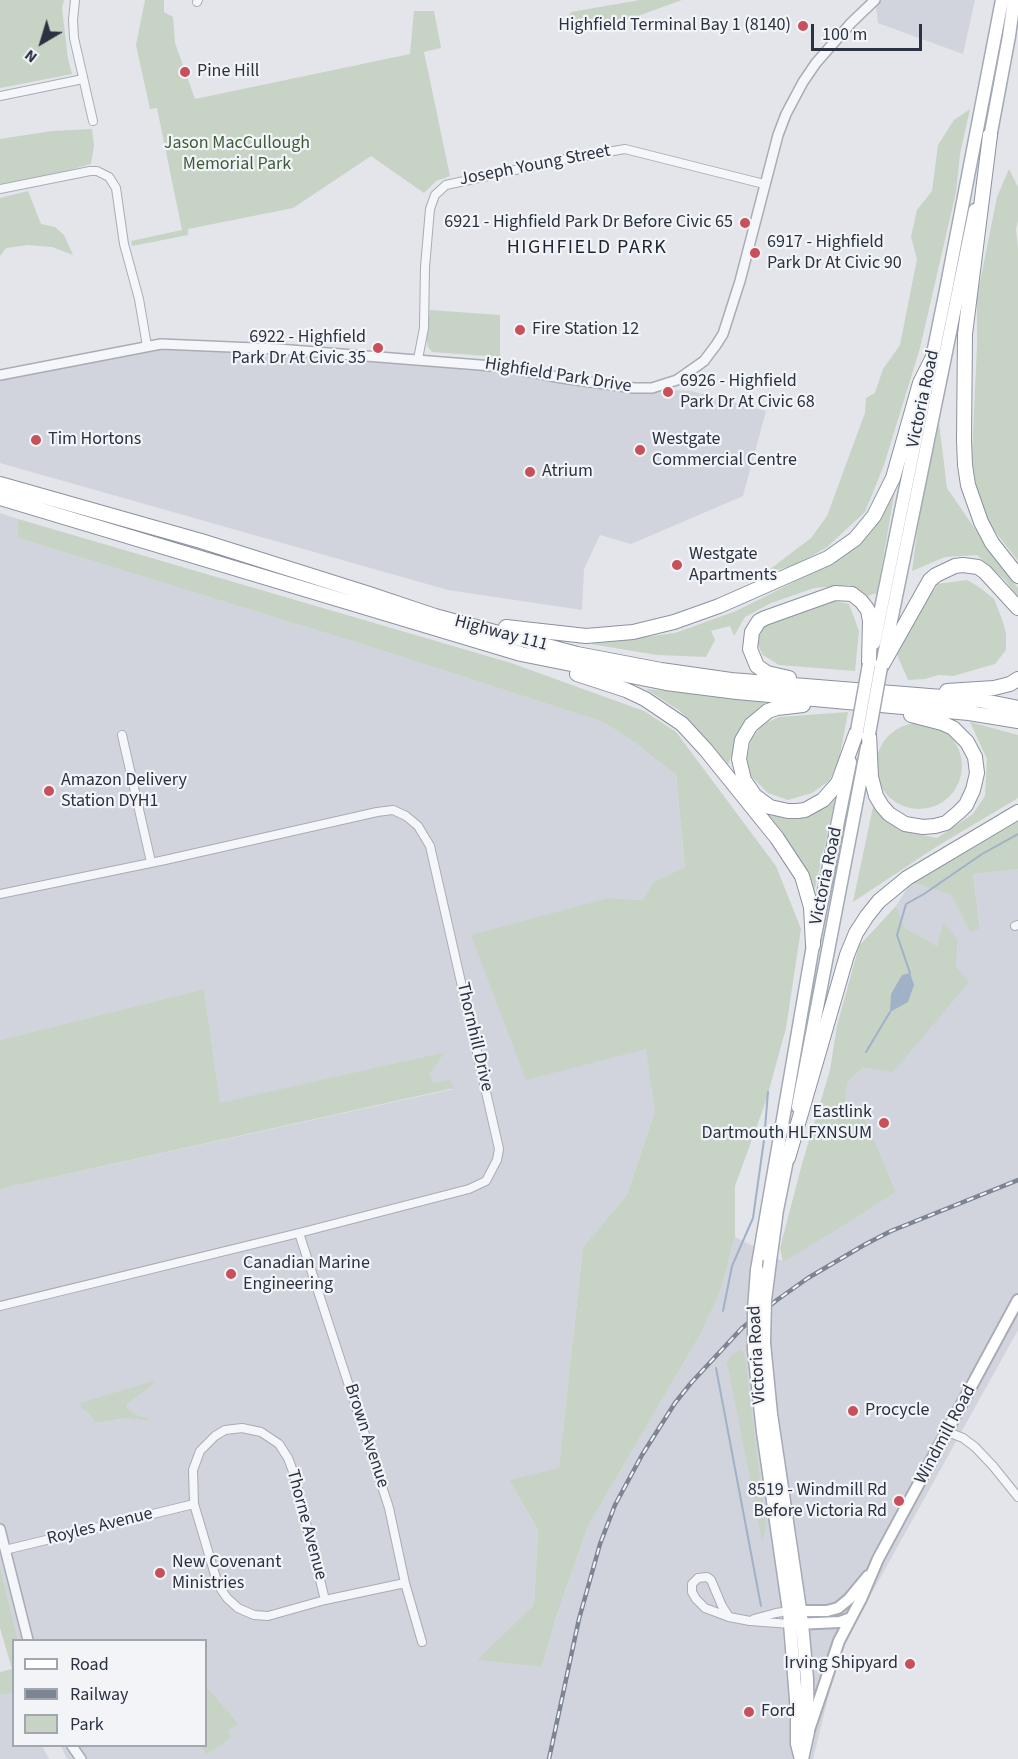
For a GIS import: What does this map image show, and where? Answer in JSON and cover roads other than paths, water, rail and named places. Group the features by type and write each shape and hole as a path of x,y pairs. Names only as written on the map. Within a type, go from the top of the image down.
{"highway":[{"path":"990,135 965,334 965,456 968,485 981,522 992,543 1018,576"},
{"path":"435,616 454,615 514,629 586,636 633,632 674,622 719,606 828,558 855,540 874,516 892,478 920,383 932,359"},
{"name":"Highway 111","path":"0,482 39,496 201,541 435,616 577,654 625,664 731,680 979,700 1018,708"},
{"name":"Highway 111","path":"0,498 521,654 666,683 737,692 969,713 1018,721"},
{"path":"0,507 84,524"},
{"path":"875,665 930,580 936,574 955,566 978,567 1018,608"},
{"path":"831,689 807,681 773,675 757,666 751,656 749,642 759,621 835,593 852,594 864,605 869,616 875,665"},
{"path":"521,654 626,690 645,699 682,724 777,838 802,876 811,907 813,945"},
{"path":"892,694 994,688 1010,684 1018,679"},
{"path":"843,702 777,708 755,720 746,731 739,750 740,770 744,780 755,796 770,807 788,811 805,810 823,800 838,783 863,733"},
{"path":"863,733 873,787 882,806 889,814 905,824 935,826 953,817 966,805 977,773 972,748 961,734 942,723 868,704"},
{"path":"788,1158 847,955 856,933 867,916 885,895 907,878 1018,812"}],"main road":[{"name":"Victoria Road","path":"759,1347 777,1210 875,665 1002,0"},
{"name":"Victoria Road","path":"875,665 990,135 1014,0"},
{"name":"Victoria Road","path":"808,1732 807,1679 767,1464 759,1347 754,1310 757,1270 813,945 863,733"},
{"name":"Windmill Road","path":"802,1759 808,1732 839,1641 887,1541 1018,1300"},
{"name":"Windmill Road","path":"796,1617 838,1608 849,1599 874,1569"},
{"name":"Victoria Road","path":"796,1617 797,1744 802,1759"},
{"path":"796,1617 840,1622 850,1618"}],"street":[{"path":"75,0 74,38 93,121"},
{"name":"Highfield Park Drive","path":"0,375 161,344 278,349 505,367 634,388 652,388 677,380 704,361 723,334 740,280 778,135 786,114 803,82 827,50 875,0"},
{"path":"0,96 83,79"},
{"name":"Joseph Young Street","path":"418,359 424,328 430,208 435,195 446,185 566,159 625,149 764,184"},
{"path":"0,189 90,171 97,171 109,177 116,188 124,244 139,299 147,346"},
{"path":"122,735 151,862"},
{"name":"Thornhill Drive","path":"0,894 393,810 406,816 418,825 430,846 499,1149 498,1160 486,1181 469,1190 0,1306"},
{"name":"Brown Avenue","path":"299,1233 386,1498 405,1583 422,1642"},
{"name":"Thorne Avenue","path":"326,1600 294,1474 279,1444 261,1432 242,1428 225,1430 215,1436 200,1451 193,1470 194,1504 218,1585 238,1608 254,1615 268,1616 326,1600 405,1583"},
{"path":"948,1432 963,1438 975,1447 1018,1497"},
{"name":"Royles Avenue","path":"5,1550 194,1504"},
{"path":"0,1529 27,1639"},
{"path":"729,1617 711,1580 707,1577 698,1578 692,1584 692,1592 705,1608 729,1617 750,1621 796,1617"},
{"path":"750,1621 776,1613 796,1617"}],"water":[{"path":"910,973 914,985 908,1002 890,1012 891,994 902,975"}],"waterway":[{"path":"910,973 897,935 906,904 982,854 1018,834"},
{"path":"866,1052 890,1012"},
{"path":"723,1311 732,1266 753,1218 768,1092"},
{"path":"716,1368 761,1606"}],"railway":[{"path":"549,1759 579,1619 600,1544 615,1505 642,1455 675,1403 691,1383 742,1328 808,1278 891,1231 1018,1180"}],"place":[{"name":"Highfield Terminal Bay 1 (8140)","path":"803,26"},
{"name":"Pine Hill","path":"185,72"},
{"name":"6921 - Highfield Park Dr Before Civic 65","path":"745,223"},
{"name":"6917 - Highfield Park Dr At Civic 90","path":"755,253"},
{"name":"Fire Station 12","path":"520,330"},
{"name":"6922 - Highfield Park Dr At Civic 35","path":"378,348"},
{"name":"6926 - Highfield Park Dr At Civic 68","path":"668,392"},
{"name":"Tim Hortons","path":"36,440"},
{"name":"Westgate Commercial Centre","path":"640,450"},
{"name":"Atrium","path":"530,472"},
{"name":"Westgate Apartments","path":"677,565"},
{"name":"Amazon Delivery Station DYH1","path":"49,791"},
{"name":"Eastlink Dartmouth HLFXNSUM","path":"884,1123"},
{"name":"Canadian Marine Engineering","path":"231,1274"},
{"name":"Procycle","path":"853,1411"},
{"name":"8519 - Windmill Rd Before Victoria Rd","path":"899,1501"},
{"name":"New Covenant Ministries","path":"160,1573"},
{"name":"Irving Shipyard","path":"910,1664"},
{"name":"Ford","path":"749,1712"}],"district":[{"name":"HIGHFIELD PARK","path":"587,249"}],"park label":[{"name":"Jason MacCullough Memorial Park","path":"237,154"}]}
